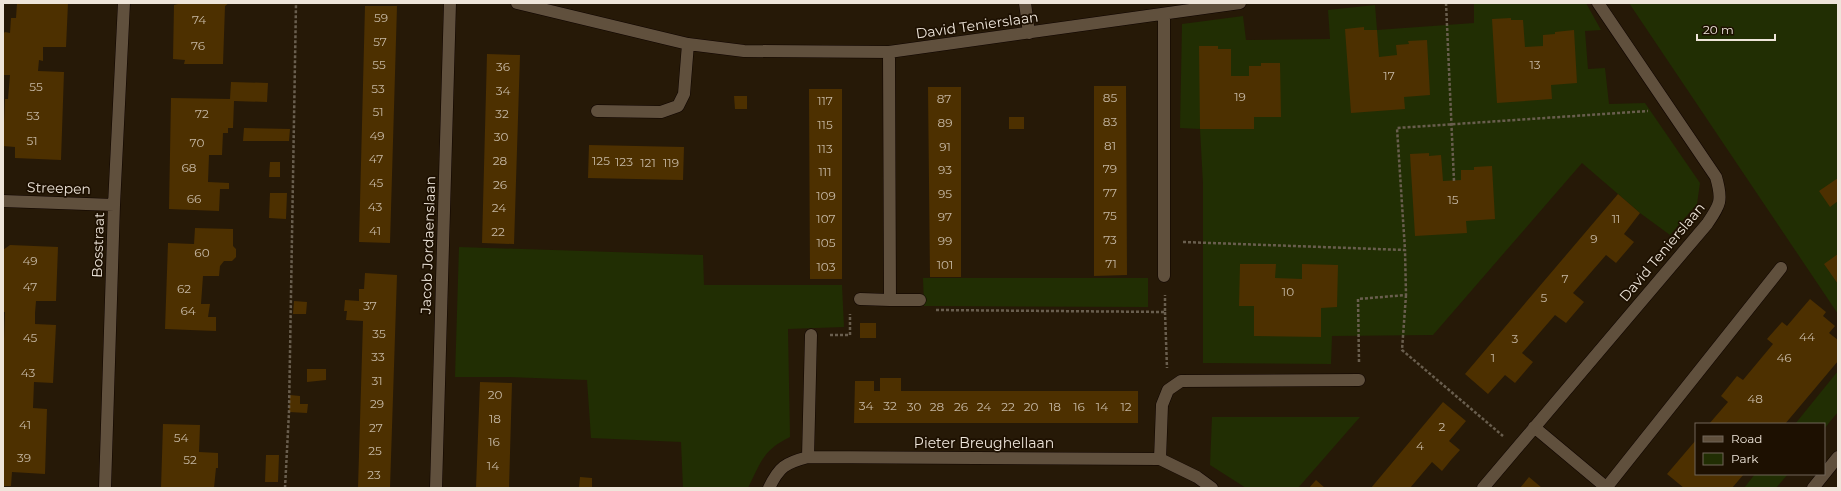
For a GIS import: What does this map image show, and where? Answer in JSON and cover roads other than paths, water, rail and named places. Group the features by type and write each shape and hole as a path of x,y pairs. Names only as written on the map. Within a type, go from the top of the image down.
{"street":[{"name":"Bosstraat","path":"105,488 114,205 124,3"},
{"name":"Jacob Jordaenslaan","path":"436,488 450,3"},
{"name":"David Tenierslaan","path":"517,3 688,44 744,51 889,52 1240,3"},
{"path":"1025,3 1029,33"},
{"name":"David Tenierslaan","path":"1534,427 1707,224 1719,206 1720,191 1716,177 1598,3"},
{"path":"1164,14 1164,276"},
{"path":"597,111 661,112 678,106 684,94 688,44"},
{"path":"889,52 890,300"},
{"name":"Streepen","path":"3,201 114,205"},
{"path":"1483,488 1534,427 1606,488 1781,268"},
{"path":"860,299 920,300"},
{"path":"808,457 811,335"},
{"path":"1160,459 1162,405 1168,390 1181,381 1359,380"},
{"name":"Pieter Breughellaan","path":"769,488 777,472 790,462 808,457 1160,459 1197,477 1212,488"},
{"path":"1825,473 1838,457"},
{"path":"1813,488 1823,475"}]}
